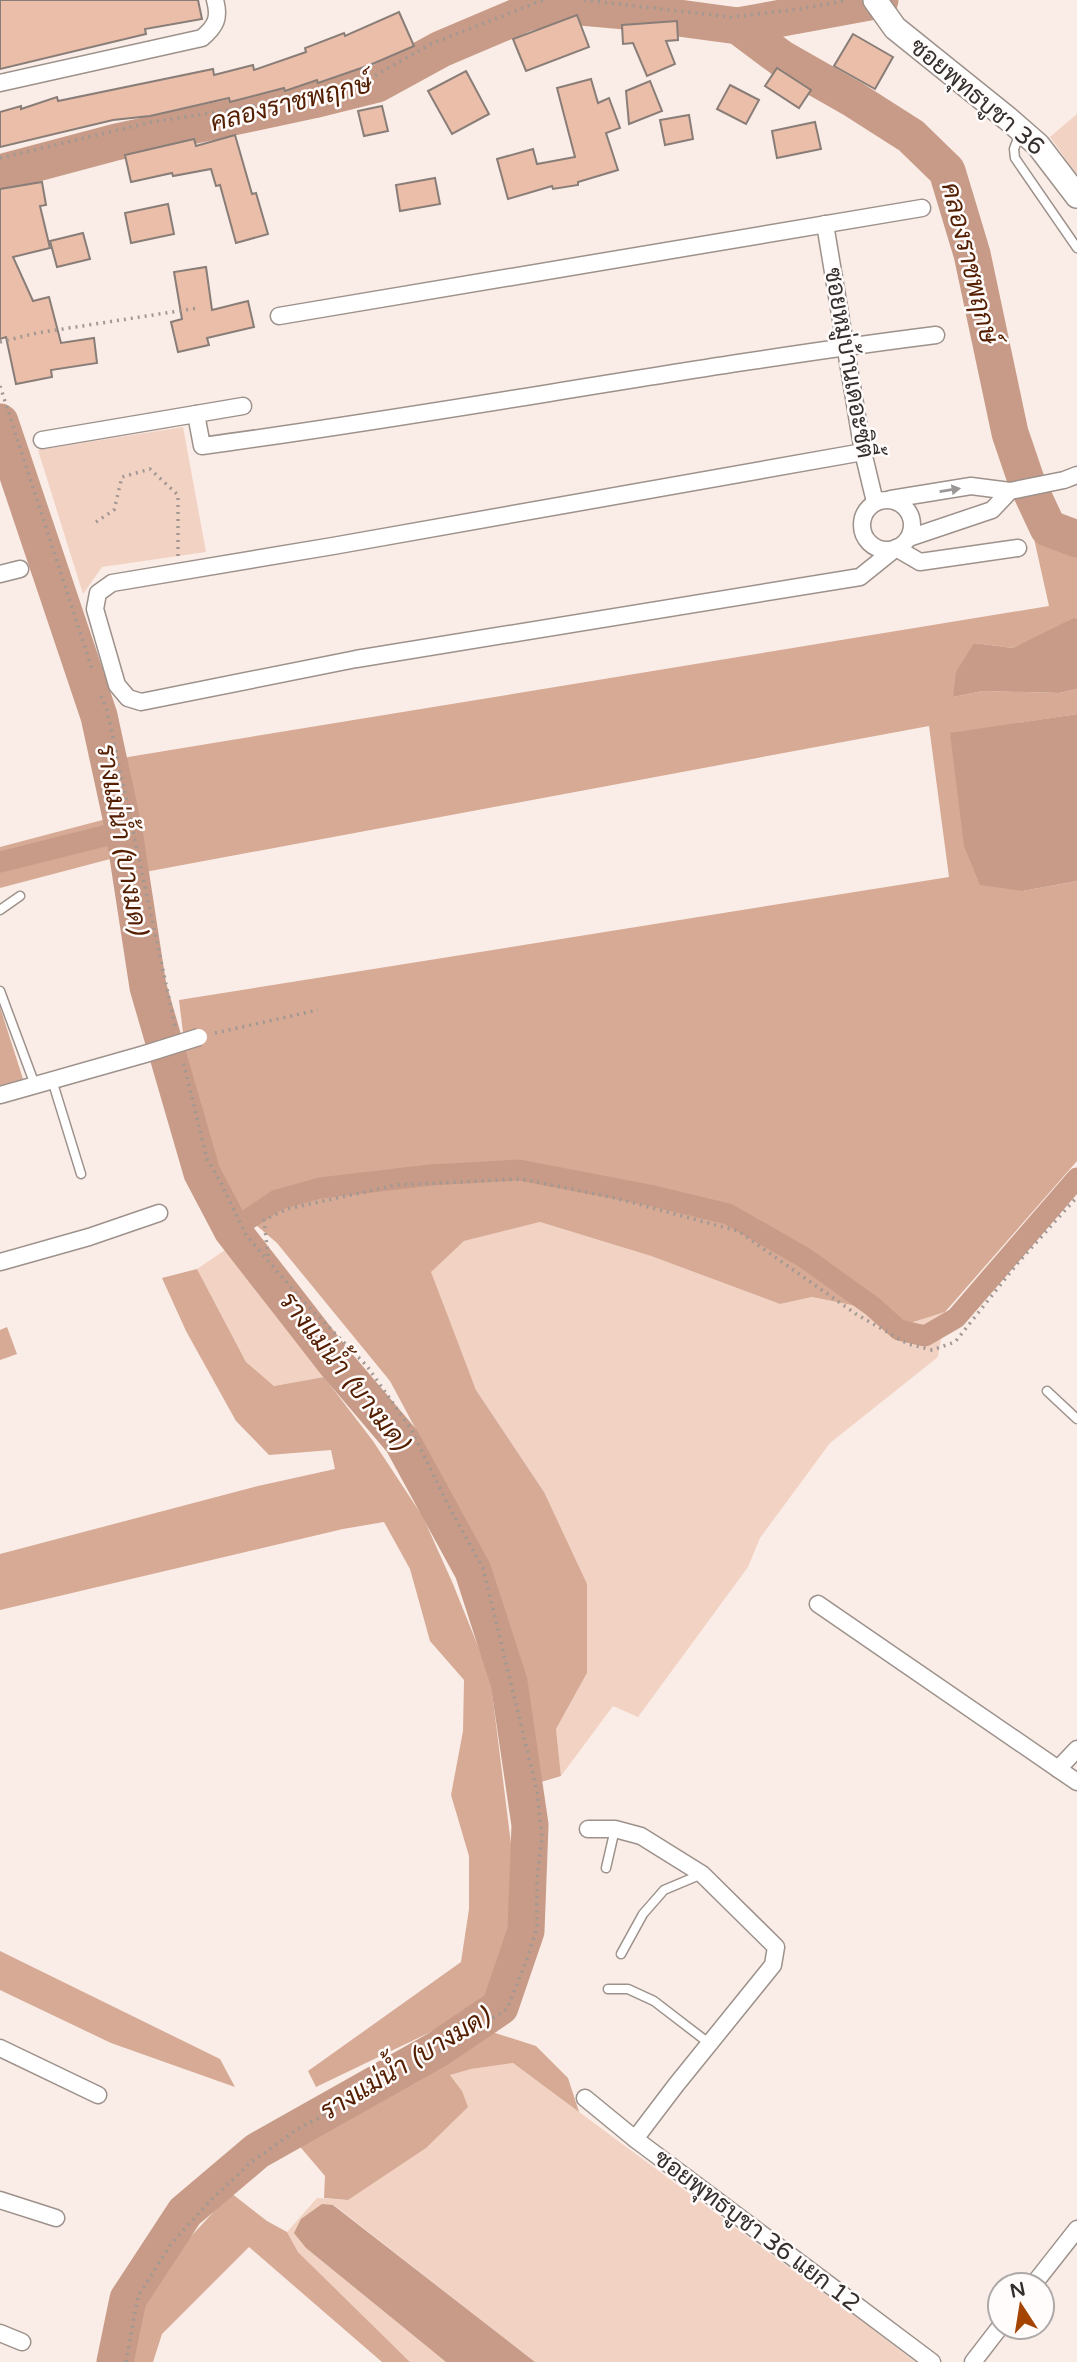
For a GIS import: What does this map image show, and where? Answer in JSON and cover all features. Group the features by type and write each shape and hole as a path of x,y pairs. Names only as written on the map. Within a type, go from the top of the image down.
{"street":[{"path":"0,83 202,38 214,28 218,14 215,0"},
{"name":"ซอยพุทธบูชา 36","path":"877,4 895,28 1038,145 1077,197"},
{"path":"279,316 922,208"},
{"name":"ซอยหมู่บ้านเดอะซิตี้","path":"825,224 863,452 883,501 899,502 910,513 913,522 909,538"},
{"path":"196,414 202,446 846,346 936,335"},
{"path":"43,440 243,406"},
{"path":"863,452 112,583 99,593 95,610 117,685 128,698 141,702 159,700 356,659 860,578 909,538 992,510 1015,490"},
{"path":"1018,548 920,562 896,548 879,549 866,539 863,514 883,501 971,486 1015,490 1045,485 1077,475"},
{"path":"0,574 20,569"},
{"path":"0,1095 199,1037"},
{"path":"0,1262 89,1237 159,1213"},
{"path":"818,1604 1077,1782"},
{"path":"1058,1769 1077,1749"},
{"path":"588,1829 615,1829 641,1836 702,1874 776,1947 773,1965 635,2139"},
{"path":"0,2048 98,2095"},
{"name":"ซอยพุทธบูชา 36 แยก 12","path":"585,2098 635,2139 932,2362"},
{"path":"0,2200 55,2218"},
{"path":"1044,2271 1077,2229"},
{"path":"0,2333 22,2342"},
{"path":"973,2362 989,2341"}],"lane":[{"path":"1021,130 1014,149 1015,158 1077,248"},
{"path":"0,910 20,896"},
{"path":"0,991 35,1085"},
{"path":"52,1080 81,1174"},
{"path":"1047,1391 1077,1419"},
{"path":"606,1868 615,1829"},
{"path":"621,1954 643,1914 664,1890 702,1874"},
{"path":"608,1989 628,1989 654,2001 710,2044"}],"path":[{"path":"0,158 152,122 319,96 374,76 431,44 543,0"},
{"path":"584,0 731,17 848,0"},
{"path":"0,342 37,333 198,308"},
{"path":"0,386 83,646 107,710 177,1031"},
{"path":"96,522 114,510 122,477 149,470 178,495 177,549 180,571"},
{"path":"199,1037 317,1010"},
{"path":"126,2362 138,2297 171,2244 209,2201 250,2164 298,2129 426,2060 507,2009 537,1928 537,1878 542,1838 537,1791 483,1568 448,1505 411,1429 375,1377 300,1298 245,1234 222,1185 206,1159 182,1056"},
{"path":"268,1258 264,1220 286,1209 396,1185 522,1180 615,1198 738,1231 856,1314 908,1344 932,1350 955,1342 1017,1264 1077,1197"}],"shaded area":[{"path":"1077,114 1077,175 1050,137"},
{"path":"183,427 206,552 102,567 83,594 38,450"},
{"path":"1027,507 1058,516 1077,527 1077,619 1013,648 974,643 953,697 983,691 1059,693 1077,689 1077,714 950,734 1023,891 1077,881 1077,1161 945,1312 907,1324 861,1307 812,1297 780,1304 651,1256 540,1222 464,1241 431,1272 476,1390 544,1492 587,1584 587,1673 556,1729 561,1776 531,1785 533,1750 488,1564 390,1381 277,1243 241,1212 210,1150 186,1057 179,1000 949,877 929,726 145,872 122,758 1049,606"},
{"path":"1074,618 1077,619 1077,689 1059,693 983,691 953,697 956,672 974,643 1013,648"},
{"path":"1077,714 1077,881 1023,891 980,885 964,846 950,733"},
{"path":"110,818 114,858 0,888 0,847"},
{"path":"0,1007 23,1079 0,1086"},
{"path":"540,1222 651,1256 780,1304 811,1297 861,1307 907,1324 945,1312 938,1357 830,1443 760,1538 748,1567 638,1717 613,1706 561,1776 556,1729 587,1673 544,1492 476,1390 430,1272 464,1241"},
{"path":"228,1248 275,1300 316,1353 324,1377 274,1386 246,1362 197,1269"},
{"path":"197,1269 246,1362 274,1386 324,1377 373,1441 423,1517 490,1676 517,1892 498,1984 466,2015 316,2087 308,2071 461,1962 469,1909 469,1856 451,1795 463,1731 464,1680 430,1641 410,1569 384,1522 343,1529 0,1610 0,1554 258,1486 335,1469 331,1450 269,1455 236,1421 186,1331 162,1278"},
{"path":"7,1327 17,1354 0,1360 0,1330"},
{"path":"0,1951 220,2059 235,2087 111,2043 0,1990"},
{"path":"492,2032 536,2046 568,2078 579,2112 513,2063 450,2075 462,2091 468,2107 426,2148 348,2200 324,2198 325,2176 296,2142 401,2082 433,2068"},
{"path":"513,2063 915,2362 535,2362 334,2205 322,2205 306,2248 446,2362 410,2362 298,2252 287,2232 317,2198 348,2200 462,2091 450,2075"},
{"path":"231,2193 267,2221 287,2232 298,2252 410,2362 382,2362 249,2247 162,2334 153,2362 131,2362 139,2313 183,2245"},
{"path":"322,2204 333,2205 535,2362 446,2362 306,2248 294,2233 301,2219"}],"building":[{"path":"0,0 198,0 202,19 145,29 146,34 0,69"},
{"path":"399,12 414,46 318,83 317,80 285,91 284,88 230,102 229,98 150,116 113,120 0,147 0,112 21,106 21,109 57,97 58,101 213,69 214,75 253,65 254,70 306,52 305,48 344,33 345,36"},
{"path":"577,15 589,47 526,71 513,39"},
{"path":"677,21 678,40 666,41 675,64 647,76 633,43 623,44 622,25"},
{"path":"853,34 893,57 875,89 834,66"},
{"path":"777,68 811,90 799,108 765,86"},
{"path":"466,71 489,114 452,134 428,91"},
{"path":"591,79 598,103 609,98 620,128 606,133 618,170 578,182 578,185 553,189 552,186 508,199 497,159 533,149 537,164 575,157 557,88"},
{"path":"650,81 662,111 629,124 626,91"},
{"path":"730,85 759,100 746,124 717,109"},
{"path":"382,106 388,131 364,136 358,111"},
{"path":"689,115 693,139 665,145 660,120"},
{"path":"815,122 821,149 777,158 772,131"},
{"path":"235,135 252,194 256,193 268,234 236,243 220,185 216,186 211,169 173,176 172,173 131,182 125,155 194,139 196,146"},
{"path":"435,178 440,204 400,211 396,185"},
{"path":"42,182 46,205 40,206 50,248 13,257 33,301 49,297 61,343 94,338 97,363 51,370 52,377 16,384 6,337 0,339 0,189"},
{"path":"168,204 174,234 131,243 125,213"},
{"path":"83,233 90,259 57,267 50,241"},
{"path":"206,267 212,310 248,301 254,327 207,338 209,345 178,352 171,322 182,319 174,272"}],"waterway":[{"name":"คลองราชพฤกษ์","path":"0,173 116,142 377,84 441,49 526,13 558,5 738,26 880,0"},
{"name":"คลองราชพฤกษ์","path":"738,26 781,58 911,136 947,171 972,254 1010,433 1027,483 1048,528 1077,539"},
{"name":"รางแม่น้ำ (บางมด)","path":"0,422 99,716 124,831 148,987 202,1173 232,1230 334,1361 402,1441 473,1571 509,1682 530,1825 526,1931 500,2007 438,2049 257,2151 185,2212 128,2299 115,2362"},
{"path":"0,862 124,831"},
{"path":"232,1230 277,1200 320,1188 431,1175 519,1170 649,1195 728,1214 805,1258 872,1306 899,1330 925,1336 956,1318 1077,1178"}]}
